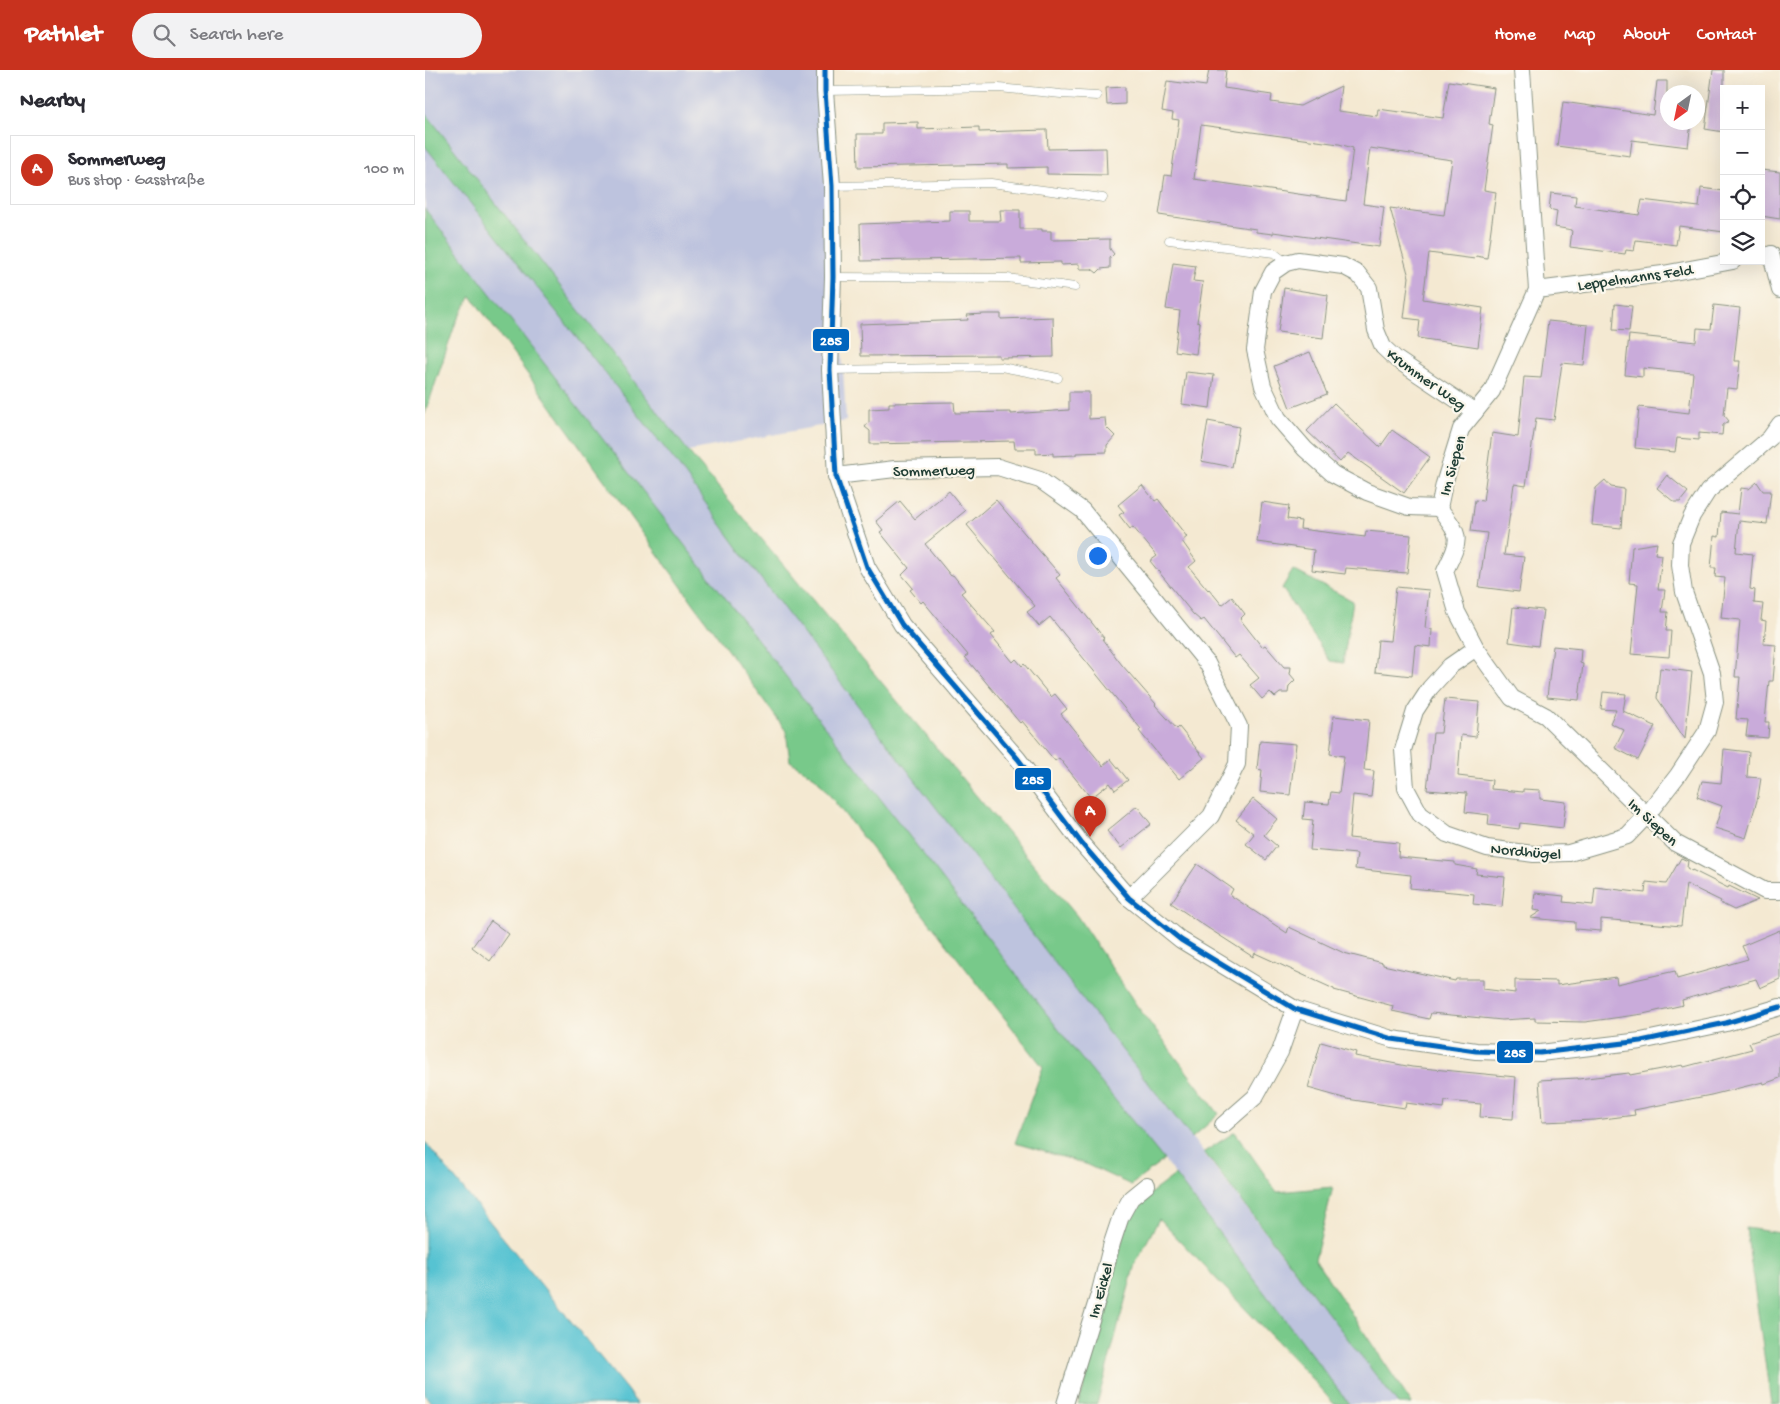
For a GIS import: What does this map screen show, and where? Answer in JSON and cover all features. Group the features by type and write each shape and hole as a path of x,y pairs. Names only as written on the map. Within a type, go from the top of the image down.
{"street":[{"path":"825,70 832,186 833,277 830,370 836,476 867,567 902,625 1018,759 1082,844 1129,898 1181,940 1295,1009 1392,1039 1477,1051 1540,1053 1641,1040 1727,1023 1780,1007"},
{"name":"Im Siepen","path":"1522,70 1537,290 1492,391 1461,429 1444,484 1439,508 1456,529 1457,546 1445,571 1457,612 1476,648 1512,698 1546,716 1675,843 1765,891 1780,891"},
{"path":"1771,254 1780,290"},
{"name":"Krummer Weg","path":"1286,263 1299,260 1343,266 1359,274 1369,288 1376,330 1383,347 1396,359 1475,412"},
{"path":"1286,263 1273,272 1263,291 1255,350 1263,386 1278,418 1305,449 1333,474 1367,492 1409,507 1439,508"},
{"name":"Leppelmanns Feld","path":"1537,290 1663,274 1720,263"},
{"name":"Nordhügel","path":"1476,648 1450,666 1430,688 1415,710 1403,750 1406,788 1419,814 1447,834 1487,848 1534,854 1569,854 1627,836 1647,815 1678,775 1707,730 1715,702 1712,673 1684,592 1680,565 1681,543 1692,516 1708,491 1770,438 1780,424"},
{"name":"Sommerweg","path":"836,476 895,468 998,468 1040,480 1082,510 1207,663 1239,726 1237,764 1211,816 1129,898"},
{"path":"1223,1125 1255,1097 1280,1052 1295,1009"},
{"name":"Im Eickel","path":"1065,1404 1121,1216 1131,1198 1147,1185"}],"lane":[{"path":"825,90 999,88 1097,96"},
{"path":"832,186 991,183 1103,198"},
{"path":"1169,240 1274,253 1286,263"},
{"path":"833,277 1007,278 1075,287"},
{"path":"830,370 1001,366 1058,378"}],"shaded area":[{"path":"425,70 826,70 846,421 688,451 425,112"},
{"path":"425,146 675,461 752,567 1107,1031 1398,1404 1349,1404 1164,1160 1076,1052 425,209"}],"green space":[{"path":"425,112 688,451 1077,916 1137,1006 1219,1114 1192,1138 1107,1031 752,567 675,461 425,146"},
{"path":"425,209 1076,1052 1164,1160 1131,1185 1083,1163 1015,1143 1043,1067 816,778 790,761 786,731 471,296 456,322 425,414"},
{"path":"1293,570 1353,601 1343,663 1330,661 1282,588"},
{"path":"1235,1132 1277,1192 1333,1187 1315,1259 1412,1404 1398,1404 1204,1152"},
{"path":"1175,1175 1349,1404 1334,1404 1159,1219 1135,1264 1097,1404 1078,1404 1084,1388 1111,1278 1127,1224 1143,1199"},
{"path":"1746,1228 1780,1233 1780,1404 1771,1404"}],"water":[{"path":"425,1142 637,1404 432,1404 425,1395"}],"building":[{"path":"1209,70 1226,70 1224,88 1272,95 1271,102 1300,106 1341,86 1338,111 1377,116 1378,109 1443,118 1449,81 1494,88 1489,124 1493,125 1484,190 1496,192 1487,258 1476,256 1475,259 1429,253 1423,299 1483,308 1478,347 1418,338 1420,320 1404,318 1409,277 1390,208 1444,215 1452,160 1370,148 1363,204 1384,207 1379,247 1273,232 1273,234 1256,232 1256,229 1159,215 1165,175 1171,176 1179,120 1172,119 1173,113 1162,111 1167,81 1206,86","holes":["1201,125 1339,144 1353,148 1346,201 1194,179"]},
{"path":"1713,70 1724,70 1724,85 1720,85 1720,131 1705,129"},
{"path":"1657,81 1667,81 1667,85 1660,85 1660,130 1690,130 1688,147 1632,140 1630,156 1557,146 1563,102 1653,115"},
{"path":"1125,87 1125,104 1107,105 1106,88"},
{"path":"918,122 918,129 979,127 979,132 1047,130 1048,149 1106,148 1107,175 1047,174 1047,167 1008,168 1008,164 858,167 857,134 882,134 882,123"},
{"path":"1765,170 1780,172 1780,219 1765,217"},
{"path":"1701,188 1720,190 1720,231 1679,226 1676,245 1636,240 1634,251 1626,250 1625,254 1570,247 1572,230 1555,227 1557,211 1549,209 1551,193 1576,196 1575,206 1639,215 1642,200 1699,207"},
{"path":"1000,210 1020,210 1020,229 1051,231 1051,240 1110,239 1110,249 1114,254 1110,258 1110,268 1101,269 1097,273 1092,269 1079,269 1079,264 1061,265 1061,262 1021,263 1021,258 861,261 860,224 950,221 950,211 969,211 969,221 1001,221"},
{"path":"1173,263 1196,266 1193,281 1203,282 1197,322 1200,323 1196,354 1175,351 1180,311 1166,309"},
{"path":"1284,288 1328,295 1323,338 1278,332"},
{"path":"1615,304 1632,306 1629,331 1613,330"},
{"path":"1714,305 1740,308 1734,361 1740,361 1737,389 1727,388 1724,415 1729,421 1723,425 1722,435 1699,433 1699,440 1677,438 1675,452 1635,448 1639,407 1689,413 1693,373 1643,368 1643,377 1625,375 1629,335 1696,342 1697,328 1711,329"},
{"path":"1001,314 1001,319 1053,317 1054,357 999,358 999,355 861,356 860,324 968,320 967,315"},
{"path":"1548,321 1588,325 1584,365 1562,363 1554,420 1536,418 1526,486 1514,484 1504,555 1524,557 1519,592 1479,587 1487,533 1471,531 1475,500 1483,501 1492,433 1518,437 1524,377 1541,378"},
{"path":"1310,352 1327,394 1290,408 1274,366"},
{"path":"1186,372 1214,375 1210,408 1182,404"},
{"path":"1069,392 1089,392 1089,419 1105,418 1106,427 1115,436 1107,445 1107,452 1053,456 1053,453 1036,454 1036,449 1015,449 1014,441 870,444 870,431 865,427 869,422 869,409 889,408 889,403 954,402 955,413 1011,412 1011,414 1069,410"},
{"path":"1334,403 1380,447 1392,430 1430,457 1404,493 1348,453 1340,462 1307,431"},
{"path":"1208,421 1239,427 1232,467 1201,461"},
{"path":"1667,475 1688,492 1680,502 1674,502 1657,488"},
{"path":"1605,480 1611,487 1624,489 1621,528 1592,525 1596,488"},
{"path":"1757,482 1763,491 1771,491 1767,524 1739,521 1736,552 1753,554 1750,589 1755,590 1754,603 1763,604 1761,620 1766,621 1764,644 1776,645 1773,681 1769,681 1765,722 1769,722 1768,738 1746,736 1748,720 1736,719 1740,677 1735,677 1740,620 1721,618 1725,578 1715,577 1716,568 1711,568 1714,536 1719,537 1721,512 1738,514 1741,488 1749,489"},
{"path":"1142,485 1155,501 1158,499 1187,537 1182,541 1196,561 1189,567 1222,605 1232,597 1245,614 1240,619 1262,647 1265,645 1284,667 1291,667 1290,674 1295,680 1289,686 1288,693 1280,693 1275,697 1270,692 1262,699 1250,685 1259,678 1239,655 1235,658 1204,619 1201,621 1193,614 1150,561 1157,556 1133,527 1130,529 1119,515 1124,512 1118,505"},
{"path":"949,491 965,511 925,544 965,590 961,593 995,632 991,635 1013,662 1016,659 1022,666 1024,664 1051,697 1055,694 1067,709 1061,714 1103,766 1111,759 1128,780 1115,790 1110,783 1091,798 1059,758 1055,761 1022,721 1020,723 965,657 968,655 923,601 921,603 910,590 913,588 902,575 909,568 880,532 883,530 876,521 900,501 915,519"},
{"path":"996,500 1060,575 1056,578 1104,638 1102,639 1122,665 1177,729 1179,727 1204,758 1179,779 1050,617 1039,626 1027,612 1035,606 967,525"},
{"path":"1262,502 1289,506 1287,519 1301,521 1300,529 1365,537 1366,531 1411,535 1407,573 1346,568 1345,574 1312,570 1314,550 1257,542"},
{"path":"1657,543 1655,554 1662,555 1658,590 1665,590 1662,612 1668,612 1666,631 1671,631 1669,657 1631,654 1638,584 1629,583 1632,547"},
{"path":"1396,587 1429,590 1425,628 1432,629 1431,647 1415,645 1412,676 1375,672 1378,640 1390,641"},
{"path":"1513,607 1543,610 1538,646 1509,642"},
{"path":"1553,646 1581,649 1580,663 1583,664 1579,700 1547,697"},
{"path":"1660,668 1692,672 1685,739 1657,698"},
{"path":"1603,692 1626,694 1623,711 1655,726 1638,760 1615,748 1624,730 1610,723 1616,710 1601,709"},
{"path":"1445,699 1479,702 1476,737 1461,735 1458,776 1492,780 1491,789 1523,792 1523,789 1540,790 1540,799 1566,802 1563,828 1520,823 1519,829 1488,825 1489,815 1465,812 1467,793 1427,790 1433,733 1441,733"},
{"path":"1334,716 1369,720 1364,770 1374,771 1371,797 1353,795 1349,838 1399,843 1398,857 1455,862 1455,865 1477,869 1476,874 1505,877 1502,907 1473,904 1474,894 1410,888 1411,875 1355,869 1357,854 1310,850 1313,820 1303,819 1305,802 1329,804 1331,792 1339,793 1344,756 1330,754"},
{"path":"1260,741 1296,744 1290,795 1260,792 1262,770 1257,769"},
{"path":"1724,749 1749,752 1747,777 1761,778 1758,797 1746,838 1715,828 1722,806 1697,797 1702,781 1721,783"},
{"path":"1253,799 1277,819 1264,835 1277,846 1266,860 1246,844 1254,834 1236,820"},
{"path":"1137,806 1151,824 1121,848 1107,831"},
{"path":"1681,858 1688,861 1687,868 1692,871 1758,900 1734,910 1720,903 1721,901 1686,884 1681,926 1601,919 1601,931 1575,929 1575,922 1530,918 1541,911 1533,910 1535,893 1564,896 1563,902 1593,905 1595,887 1645,893 1646,882 1666,884"},
{"path":"1197,864 1233,889 1230,895 1287,933 1289,927 1344,953 1383,963 1383,965 1455,981 1456,979 1483,979 1483,989 1515,993 1515,980 1557,981 1557,985 1616,977 1617,984 1675,971 1677,979 1748,959 1742,946 1780,930 1780,979 1760,988 1756,979 1682,1000 1683,1005 1643,1014 1585,1022 1535,1021 1535,1018 1502,1020 1431,1013 1429,1019 1392,1011 1393,1006 1334,990 1255,953 1253,957 1208,928 1171,903"},
{"path":"491,921 509,934 490,961 472,947"},
{"path":"1780,1033 1780,1078 1764,1084 1763,1082 1711,1095 1634,1110 1635,1115 1595,1120 1542,1122 1539,1080 1578,1079 1629,1073 1630,1075 1683,1065 1684,1067 1752,1049 1749,1043"},
{"path":"1321,1042 1356,1052 1355,1056 1412,1067 1516,1077 1513,1119 1480,1117 1481,1104 1445,1101 1444,1108 1406,1103 1405,1108 1347,1099 1308,1088"}],"transit line":[{"name":"285","path":"825,70 832,186 833,277 830,370 836,476 867,567 902,625 1018,759 1082,844 1129,898 1181,940 1295,1009 1392,1039 1476,1051 1540,1053 1641,1041 1726,1023 1780,1007"}],"place":[{"name":"Sommerweg","path":"1090,837"}]}
